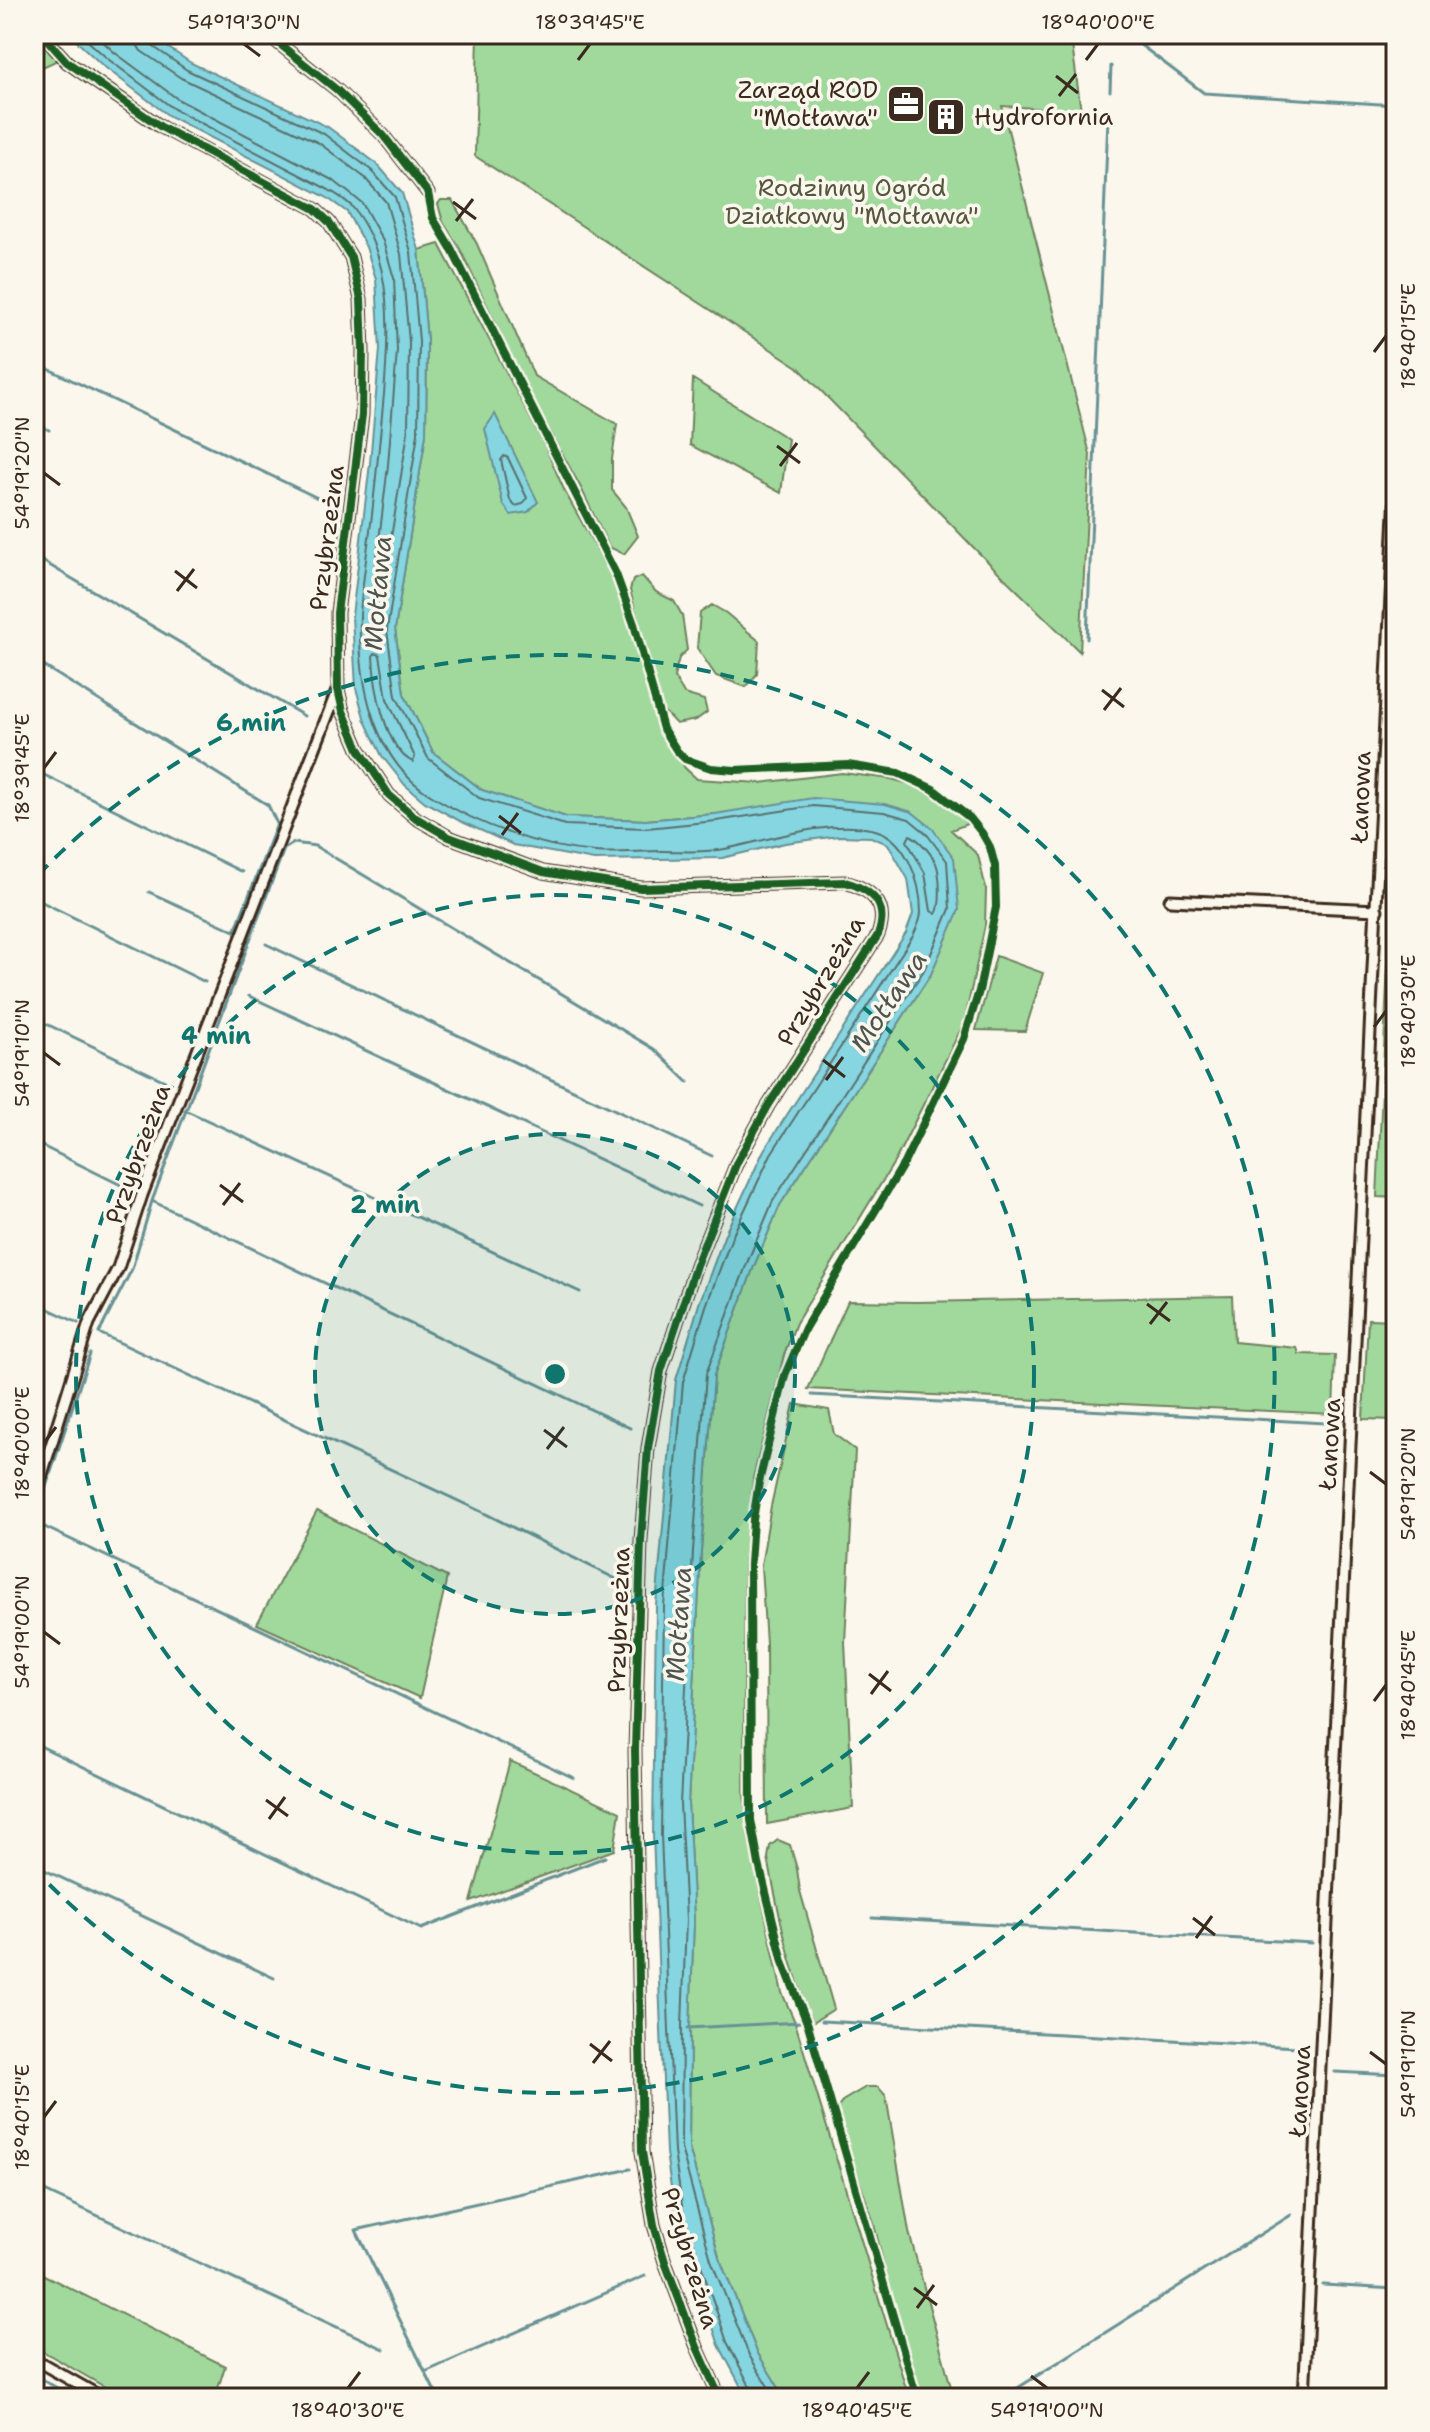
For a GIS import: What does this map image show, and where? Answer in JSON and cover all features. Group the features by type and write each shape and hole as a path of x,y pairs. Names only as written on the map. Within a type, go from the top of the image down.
{"street":[{"name":"Przybrzeżna","path":"42,34 67,62 161,127 315,209 329,222 351,257 361,299 362,415 337,613 338,689 343,711 359,749 389,795 416,818 449,837 543,872 641,888 845,882 863,887 880,908 882,922 878,935 768,1106 737,1162 696,1265 661,1371 648,1448 641,1540 635,1750 642,2152 651,2212 665,2262 720,2398"},
{"path":"267,34 337,90 383,135 428,193"},
{"name":"Łanowa","path":"1304,2398 1396,492"},
{"name":"Przybrzeżna","path":"34,1500 89,1323 118,1268 148,1180 338,689"},
{"path":"1170,900 1377,910"},
{"path":"34,2359 103,2398"}],"green space":[{"path":"34,34 60,59 34,71"},
{"name":"Rodzinny Ogród Działkowy \"Motława\"","path":"478,34 1061,34 1072,45 1081,111 1002,106 1090,454 1080,652 798,367 475,156"},
{"path":"441,200 452,200 477,244 534,376 617,424 612,490 626,507 638,536 624,554 609,547 527,389 460,249 443,222 438,204"},
{"path":"439,244 545,446 565,492 614,580 655,718 685,768 697,779 760,783 842,773 913,785 958,812 967,824 951,830 978,855 986,889 985,926 964,1023 896,1159 796,1323 784,1355 753,1478 744,1565 744,1794 748,1836 782,1993 795,2022 909,2398 785,2398 757,2352 719,2257 689,2148 694,1920 688,1804 714,1375 780,1205 931,974 932,828 715,814 646,820 566,817 482,790 433,752 404,694 395,629 426,434 427,341 419,250"},
{"path":"693,379 788,439 781,493 690,445"},
{"path":"642,576 656,592 674,601 682,615 687,650 679,658 674,677 684,694 704,700 707,712 696,720 676,724 661,708 630,590 633,580"},
{"path":"712,605 759,641 757,674 746,687 716,676 697,648 700,613"},
{"path":"1390,920 1396,920 1396,1198 1377,1197"},
{"path":"996,956 1043,973 1025,1031 976,1030"},
{"path":"1232,1296 1234,1342 1297,1348 1299,1354 1335,1355 1333,1414 808,1389 848,1301"},
{"path":"1368,1319 1396,1320 1396,1420 1363,1419"},
{"path":"794,1404 829,1410 834,1434 855,1450 845,1642 853,1808 767,1824 766,1644 761,1566"},
{"path":"317,1511 447,1577 420,1698 257,1624"},
{"path":"510,1761 620,1812 614,1850 471,1902"},
{"path":"778,1840 790,1845 834,2009 813,2022 791,1961 772,1879 768,1858 770,1846"},
{"path":"866,2087 878,2087 886,2096 909,2232 954,2398 921,2398 873,2220 840,2124 838,2107"},
{"path":"34,2270 225,2366 215,2398 124,2398 34,2346"}],"water":[{"name":"Motława","path":"69,34 148,34 191,63 328,127 377,164 402,193 419,250 427,341 426,434 395,629 404,694 433,752 482,790 566,817 646,820 715,814 813,798 885,804 912,812 932,828 954,858 959,910 931,974 780,1205 714,1375 688,1804 694,1920 689,2148 719,2257 757,2352 785,2398 747,2398 719,2345 675,2214 666,2153 653,1835 656,1605 676,1380 699,1304 725,1234 764,1150 906,933 913,914 908,879 888,844 871,837 839,836 785,843 722,858 594,860 513,845 425,802 405,785 382,756 365,721 356,688 352,616 380,349 376,279 366,247 347,212 326,197 169,116 102,65"},
{"path":"495,414 538,502 528,512 511,515 503,504 485,429"}],"waterway":[{"path":"1126,34 1204,93 1396,105"},
{"path":"1110,91 1111,66"},
{"path":"1087,639 1108,118"},
{"path":"34,362 326,502"},
{"path":"34,423 49,430"},
{"path":"34,556 304,716"},
{"path":"34,660 268,805 277,824 235,931 149,892"},
{"path":"34,770 242,872"},
{"path":"616,1579 482,1512 99,1333 132,1269 152,1201 284,849 294,843 315,846 654,1049 688,1082"},
{"path":"34,898 205,982"},
{"path":"266,944 712,1156"},
{"path":"249,996 699,1206"},
{"path":"34,1018 165,1081"},
{"path":"185,1110 580,1292"},
{"path":"34,1142 131,1190"},
{"path":"152,1201 630,1428"},
{"path":"34,1302 78,1323"},
{"path":"34,1523 90,1354"},
{"path":"812,1395 1325,1423"},
{"path":"34,1522 574,1778"},
{"path":"34,1743 421,1929 605,1857"},
{"path":"34,1865 274,1978"},
{"path":"872,1918 1312,1943"},
{"path":"822,2021 1298,2047"},
{"path":"688,2028 800,2022"},
{"path":"1335,2072 1396,2075"},
{"path":"438,2398 356,2230 630,2169"},
{"path":"34,2186 384,2349"},
{"path":"1002,2398 1291,2215"},
{"path":"425,2372 645,2276"},
{"path":"1323,2285 1396,2289"},
{"path":"34,2375 75,2398"}],"cycle path":[{"path":"42,34 67,62 161,127 315,209 329,222 351,257 361,299 362,415 337,613 338,689 343,711 359,749 389,795 416,818 449,837 543,872 641,888 845,882 864,889 880,907 878,935 768,1106 737,1162 696,1265 661,1371 648,1448 641,1540 635,1750 642,2152 654,2225 665,2262 720,2398"},
{"path":"267,34 337,90 383,135 428,193 433,218 616,574 634,624 663,729 677,751 685,759 711,768 735,770 848,765 898,773 933,789 970,818 990,847 995,866 996,907 979,991 964,1039 904,1163 805,1328 785,1375 759,1482 750,1564 751,1820 759,1864 783,1962 808,2025 917,2398"}],"place":[{"name":"Zarząd ROD \"Motława\"","path":"906,104"},
{"name":"Hydrofornia","path":"946,117"}]}
